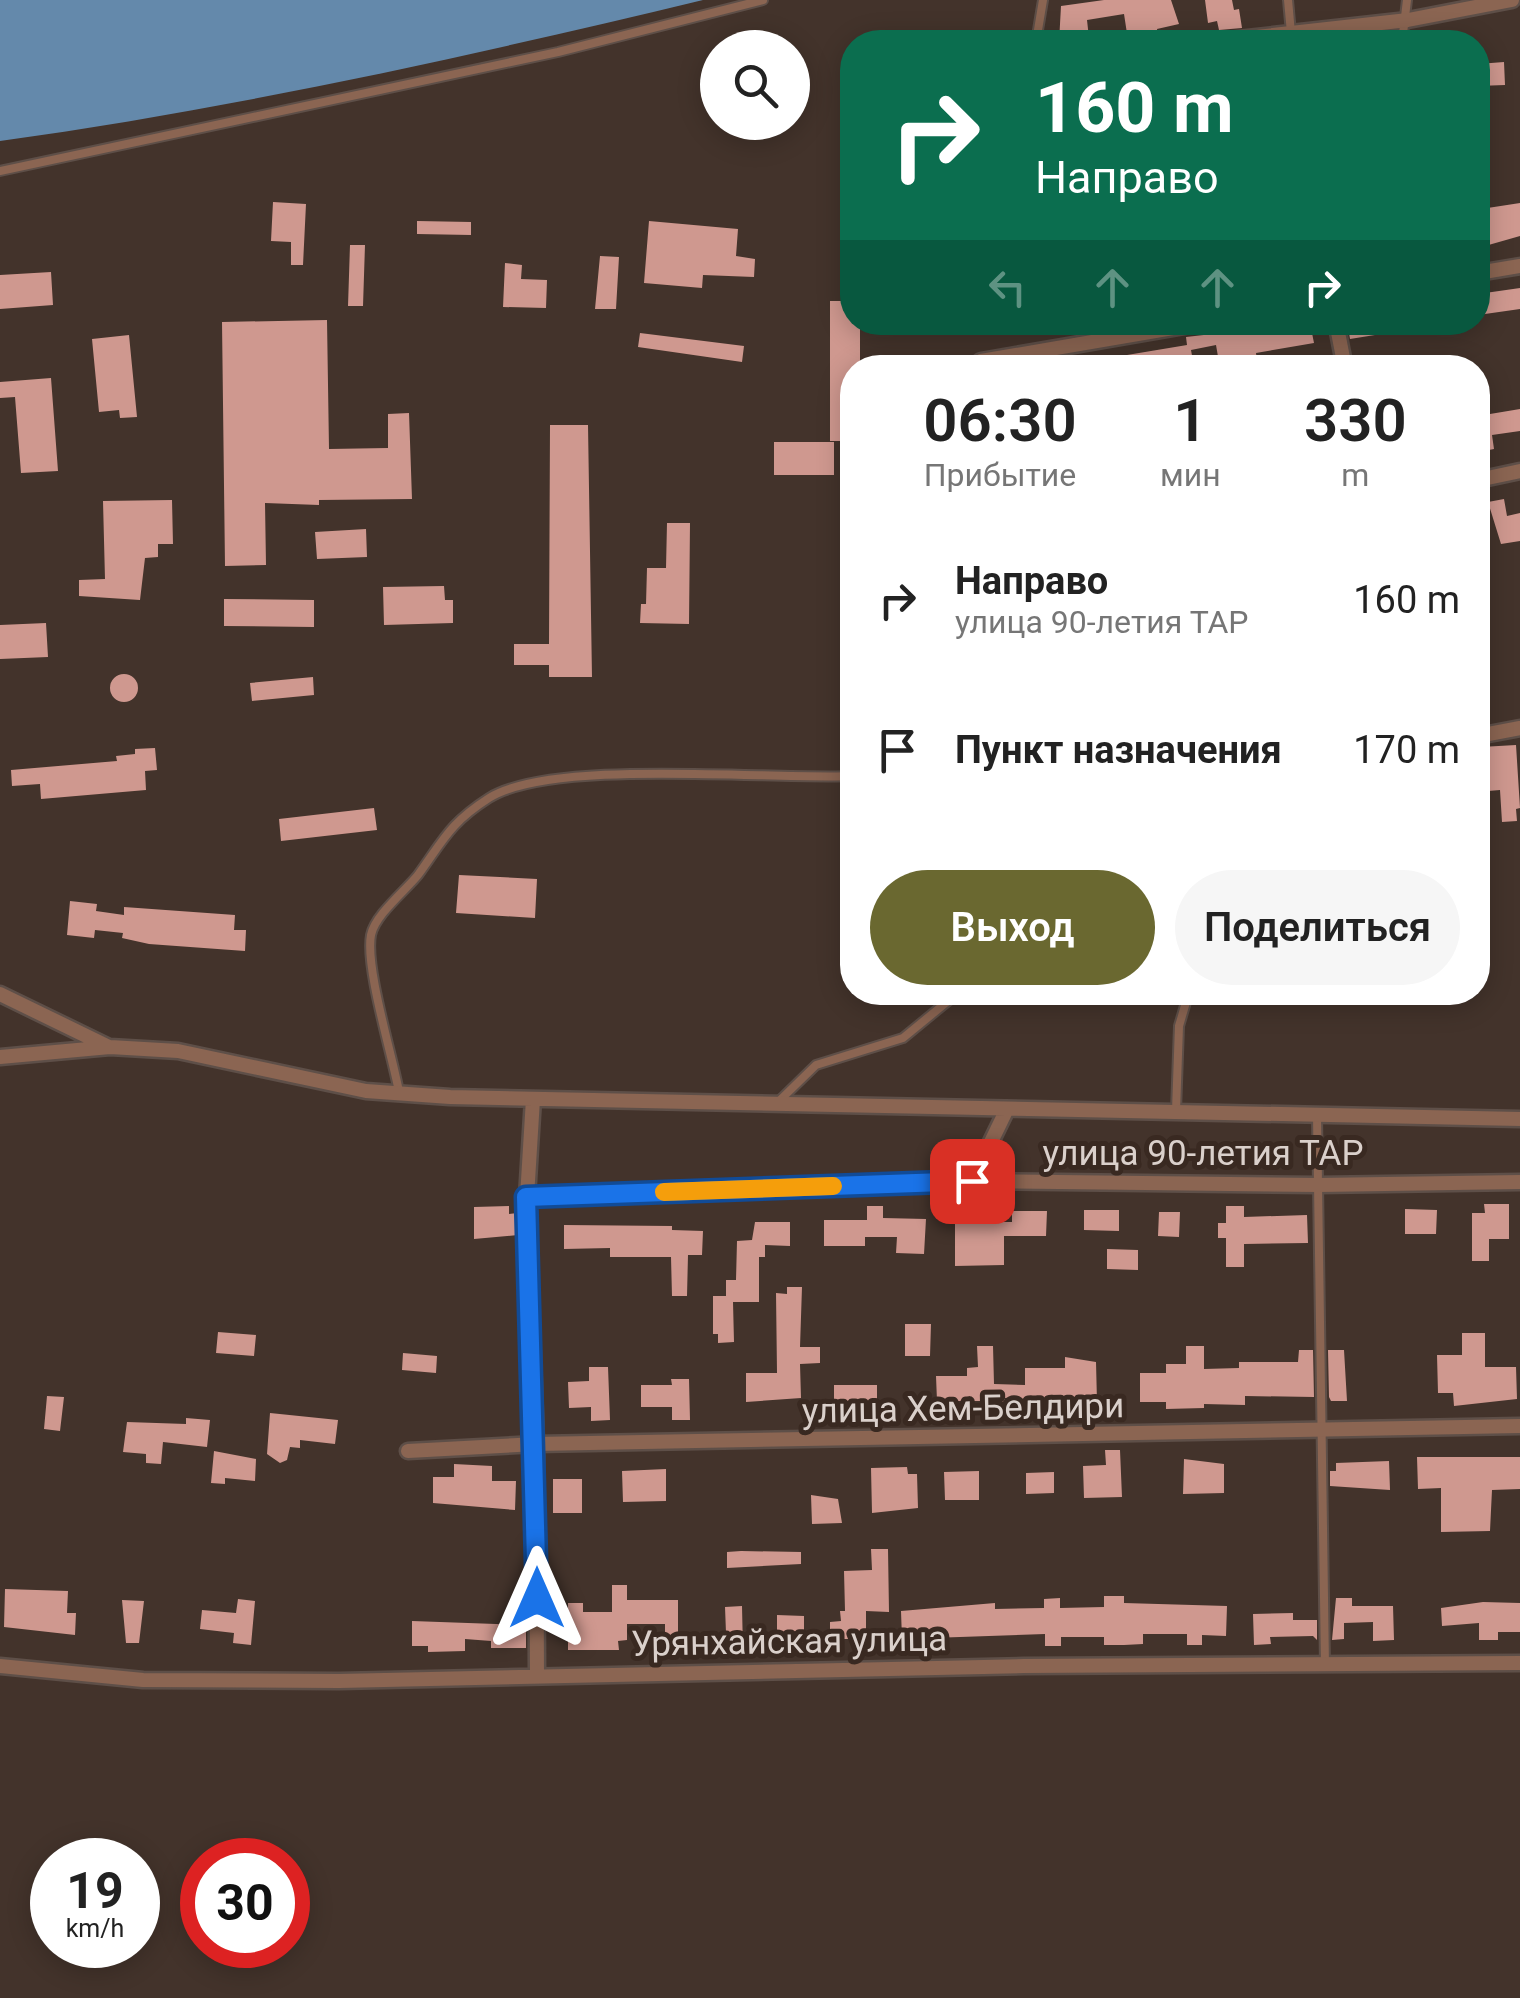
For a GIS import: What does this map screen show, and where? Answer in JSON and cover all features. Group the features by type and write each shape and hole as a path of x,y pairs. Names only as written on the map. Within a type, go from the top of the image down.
{"street":[{"path":"1342,30 1512,0"},
{"path":"1490,271 1520,266"},
{"path":"1016,355 1132,335"},
{"path":"1490,477 1520,471"},
{"path":"1490,734 1520,728"},
{"path":"0,994 110,1048"},
{"path":"0,1057 110,1048 178,1052 399,1094 1520,1119"},
{"path":"533,1099 526,1197 536,1444 537,1674"},
{"path":"972,1181 1007,1109"},
{"name":"улица 90-летия ТАР","path":"526,1197 972,1181 1318,1185 1520,1182"},
{"name":"улица Хем-Белдири","path":"408,1451 536,1444 875,1442 1520,1426"},
{"name":"Урянхайская улица","path":"0,1666 143,1680 339,1682 537,1674 1520,1662"}],"lane":[{"path":"0,170 558,52 763,0"},
{"path":"1038,30 1043,0"},
{"path":"1288,0 1290,30"},
{"path":"1405,30 1407,0"},
{"path":"399,1094 372,972 371,931 419,873 444,832 492,796 534,781 615,776 840,776"},
{"path":"776,1104 816,1065 903,1038 943,1005"},
{"path":"1176,1113 1179,1026 1185,1005"},
{"path":"1317,1115 1318,1430 1325,1666"}],"water":[{"path":"0,0 703,0 353,79 177,113 0,141"}],"building":[{"path":"1104,0 1171,0 1179,24 1157,30 1126,30 1124,14 1087,20 1088,30 1060,30 1061,6"},
{"path":"1205,0 1232,0 1234,10 1239,9 1242,28 1219,30 1217,21 1208,23"},
{"path":"1504,62 1505,85 1490,86 1490,63"},
{"path":"273,202 306,204 303,265 291,265 291,242 271,241"},
{"path":"1520,203 1520,236 1490,245 1490,208"},
{"path":"417,221 471,222 471,235 417,234"},
{"path":"649,221 738,229 736,256 755,259 754,277 703,275 702,288 644,283"},
{"path":"350,245 365,245 363,306 348,306"},
{"path":"600,256 619,257 616,309 595,309"},
{"path":"505,263 522,265 521,279 547,280 546,308 503,307"},
{"path":"51,272 53,305 0,309 0,275"},
{"path":"1520,288 1520,309 1490,313 1490,292"},
{"path":"830,301 840,301 840,335 860,335 860,355 840,355 840,441 830,441"},
{"path":"327,320 329,449 388,448 388,414 409,413 412,499 319,500 319,505 265,503 266,565 225,566 222,322"},
{"path":"640,333 744,346 742,362 638,347"},
{"path":"129,335 137,417 120,418 119,410 99,412 92,339"},
{"path":"1312,335 1314,343 1256,355 1218,355 1216,345 1191,350 1192,355 1127,355 1187,345 1186,337"},
{"path":"51,378 58,471 21,473 15,397 0,398 0,382"},
{"path":"1520,409 1520,431 1492,435 1494,449 1490,450 1490,414"},
{"path":"550,425 588,425 592,677 549,677 549,665 514,665 514,644 549,644"},
{"path":"774,442 834,442 834,475 774,475"},
{"path":"1504,499 1507,516 1520,513 1520,541 1501,544 1490,502"},
{"path":"172,500 173,544 158,544 158,557 145,558 140,600 79,596 79,580 105,579 103,501"},
{"path":"667,523 690,523 689,624 640,623 641,604 646,604 647,568 666,568"},
{"path":"366,529 367,557 317,559 315,532"},
{"path":"444,586 445,600 453,600 453,623 384,625 383,587"},
{"path":"224,599 314,600 314,627 224,626"},
{"path":"46,623 48,657 0,659 0,625"},
{"path":"124,674 134,678 138,688 134,698 124,702 114,698 110,688 114,678"},
{"path":"313,677 314,695 252,701 250,683"},
{"path":"1516,745 1520,808 1516,809 1517,821 1502,822 1500,790 1490,791 1490,746"},
{"path":"155,748 157,770 145,771 146,790 41,799 40,784 12,786 11,770 117,761 116,756 135,754 135,749"},
{"path":"374,808 377,830 281,841 279,819"},
{"path":"459,875 537,879 535,918 456,913"},
{"path":"70,901 97,904 96,911 124,915 124,907 235,915 234,930 246,930 245,951 149,944 122,938 123,933 95,930 94,938 67,935"},
{"path":"1484,1204 1509,1204 1509,1239 1489,1239 1489,1261 1472,1261 1472,1213 1485,1213"},
{"path":"509,1206 509,1214 517,1213 518,1235 474,1239 474,1207"},
{"path":"867,1206 883,1206 883,1218 926,1219 924,1254 896,1253 897,1237 865,1237 865,1246 824,1246 824,1220 867,1220"},
{"path":"1226,1206 1244,1206 1244,1217 1307,1215 1308,1243 1244,1244 1244,1267 1226,1267 1226,1238 1218,1238 1218,1223 1226,1223"},
{"path":"955,1208 983,1208 984,1222 1012,1222 1012,1211 1047,1211 1046,1236 1004,1236 1004,1265 955,1266"},
{"path":"1405,1209 1437,1210 1436,1234 1405,1234"},
{"path":"1084,1210 1119,1210 1119,1231 1084,1230"},
{"path":"1159,1212 1180,1212 1179,1237 1158,1236"},
{"path":"755,1222 790,1222 790,1246 765,1245 765,1257 759,1257 759,1302 733,1302 734,1342 718,1343 718,1334 713,1334 713,1296 726,1296 726,1280 736,1280 737,1241 752,1240"},
{"path":"564,1225 672,1226 672,1230 703,1231 702,1255 688,1255 687,1296 672,1296 671,1257 610,1257 610,1248 564,1249"},
{"path":"1107,1249 1138,1250 1138,1270 1107,1269"},
{"path":"787,1287 802,1287 800,1347 820,1347 820,1363 800,1364 801,1398 746,1402 746,1373 777,1373 776,1293 787,1294"},
{"path":"905,1324 931,1324 930,1356 905,1356"},
{"path":"218,1332 256,1335 254,1356 216,1353"},
{"path":"1462,1333 1485,1333 1485,1367 1516,1367 1517,1399 1454,1406 1453,1393 1438,1393 1437,1355 1462,1355"},
{"path":"977,1346 993,1346 994,1384 1025,1385 1025,1368 1065,1368 1065,1357 1096,1362 1097,1402 1005,1398 1005,1410 988,1410 988,1401 937,1401 936,1376 967,1376 967,1368 978,1367"},
{"path":"1186,1346 1204,1346 1204,1369 1239,1368 1239,1362 1298,1362 1299,1350 1313,1350 1314,1397 1245,1396 1245,1405 1204,1404 1204,1408 1166,1409 1166,1402 1140,1402 1140,1373 1166,1373 1166,1364 1186,1364"},
{"path":"1328,1350 1344,1350 1347,1401 1331,1401 1329,1397"},
{"path":"403,1353 437,1356 436,1373 402,1370"},
{"path":"589,1367 608,1367 610,1420 591,1421 591,1407 569,1408 568,1382 589,1381"},
{"path":"671,1379 689,1379 690,1420 672,1420 672,1407 641,1407 641,1385 672,1385"},
{"path":"834,1385 877,1385 877,1410 834,1413"},
{"path":"47,1396 64,1397 60,1431 44,1429"},
{"path":"270,1413 338,1420 335,1444 300,1440 300,1448 290,1447 287,1460 280,1463 267,1454"},
{"path":"186,1418 210,1420 207,1447 163,1442 161,1464 146,1463 146,1454 123,1452 127,1422 186,1424"},
{"path":"1105,1450 1120,1450 1122,1497 1084,1498 1083,1466 1106,1465"},
{"path":"214,1451 256,1459 255,1481 225,1478 225,1484 211,1483"},
{"path":"1417,1457 1520,1457 1520,1489 1492,1490 1490,1531 1441,1532 1441,1488 1418,1489"},
{"path":"1184,1459 1224,1464 1224,1493 1183,1494"},
{"path":"1389,1461 1390,1490 1330,1486 1330,1471 1336,1471 1336,1463"},
{"path":"454,1464 492,1466 492,1481 516,1481 515,1510 433,1503 433,1477 454,1477"},
{"path":"907,1467 908,1474 917,1474 918,1508 872,1513 871,1468"},
{"path":"666,1469 666,1501 623,1502 622,1471"},
{"path":"979,1471 979,1500 945,1500 944,1472"},
{"path":"1054,1472 1054,1493 1026,1494 1026,1473"},
{"path":"553,1479 582,1479 582,1513 553,1513"},
{"path":"811,1495 838,1499 842,1523 812,1524"},
{"path":"871,1549 888,1549 889,1612 866,1611 866,1639 830,1639 830,1622 841,1621 840,1611 845,1611 844,1571 872,1570"},
{"path":"727,1552 801,1552 801,1564 727,1568"},
{"path":"612,1585 627,1585 627,1600 678,1600 678,1654 665,1654 665,1624 627,1624 627,1640 618,1641 619,1650 568,1650 568,1603 583,1603 583,1612 612,1612"},
{"path":"5,1589 68,1591 67,1613 76,1613 75,1635 4,1627"},
{"path":"1104,1596 1124,1596 1124,1603 1227,1606 1226,1636 1202,1635 1202,1645 1187,1645 1187,1634 1143,1634 1143,1644 1124,1645 1104,1645 1104,1637 1061,1637 1061,1646 1045,1646 1045,1634 902,1639 901,1611 995,1603 995,1609 1044,1608 1044,1599 1060,1598 1060,1608 1104,1607"},
{"path":"1336,1598 1352,1598 1352,1606 1393,1606 1394,1640 1373,1641 1373,1622 1344,1623 1344,1639 1332,1640"},
{"path":"238,1599 255,1601 251,1645 233,1643 234,1633 200,1629 202,1610 236,1613"},
{"path":"122,1600 144,1601 139,1643 126,1643"},
{"path":"1483,1602 1520,1603 1520,1632 1498,1632 1498,1640 1479,1640 1479,1623 1442,1626 1441,1608"},
{"path":"742,1606 743,1651 720,1651 719,1633 726,1633 725,1607"},
{"path":"1293,1613 1293,1620 1317,1620 1317,1640 1313,1636 1270,1637 1271,1644 1254,1645 1253,1614"},
{"path":"777,1615 804,1616 804,1649 777,1649"},
{"path":"412,1621 526,1625 526,1648 491,1648 491,1641 465,1639 465,1651 428,1652 428,1646 412,1646"}],"slow traffic":[{"path":"664,1192 833,1186"}],"route":[{"path":"537,1598 536,1444 526,1197 972,1181"}]}
